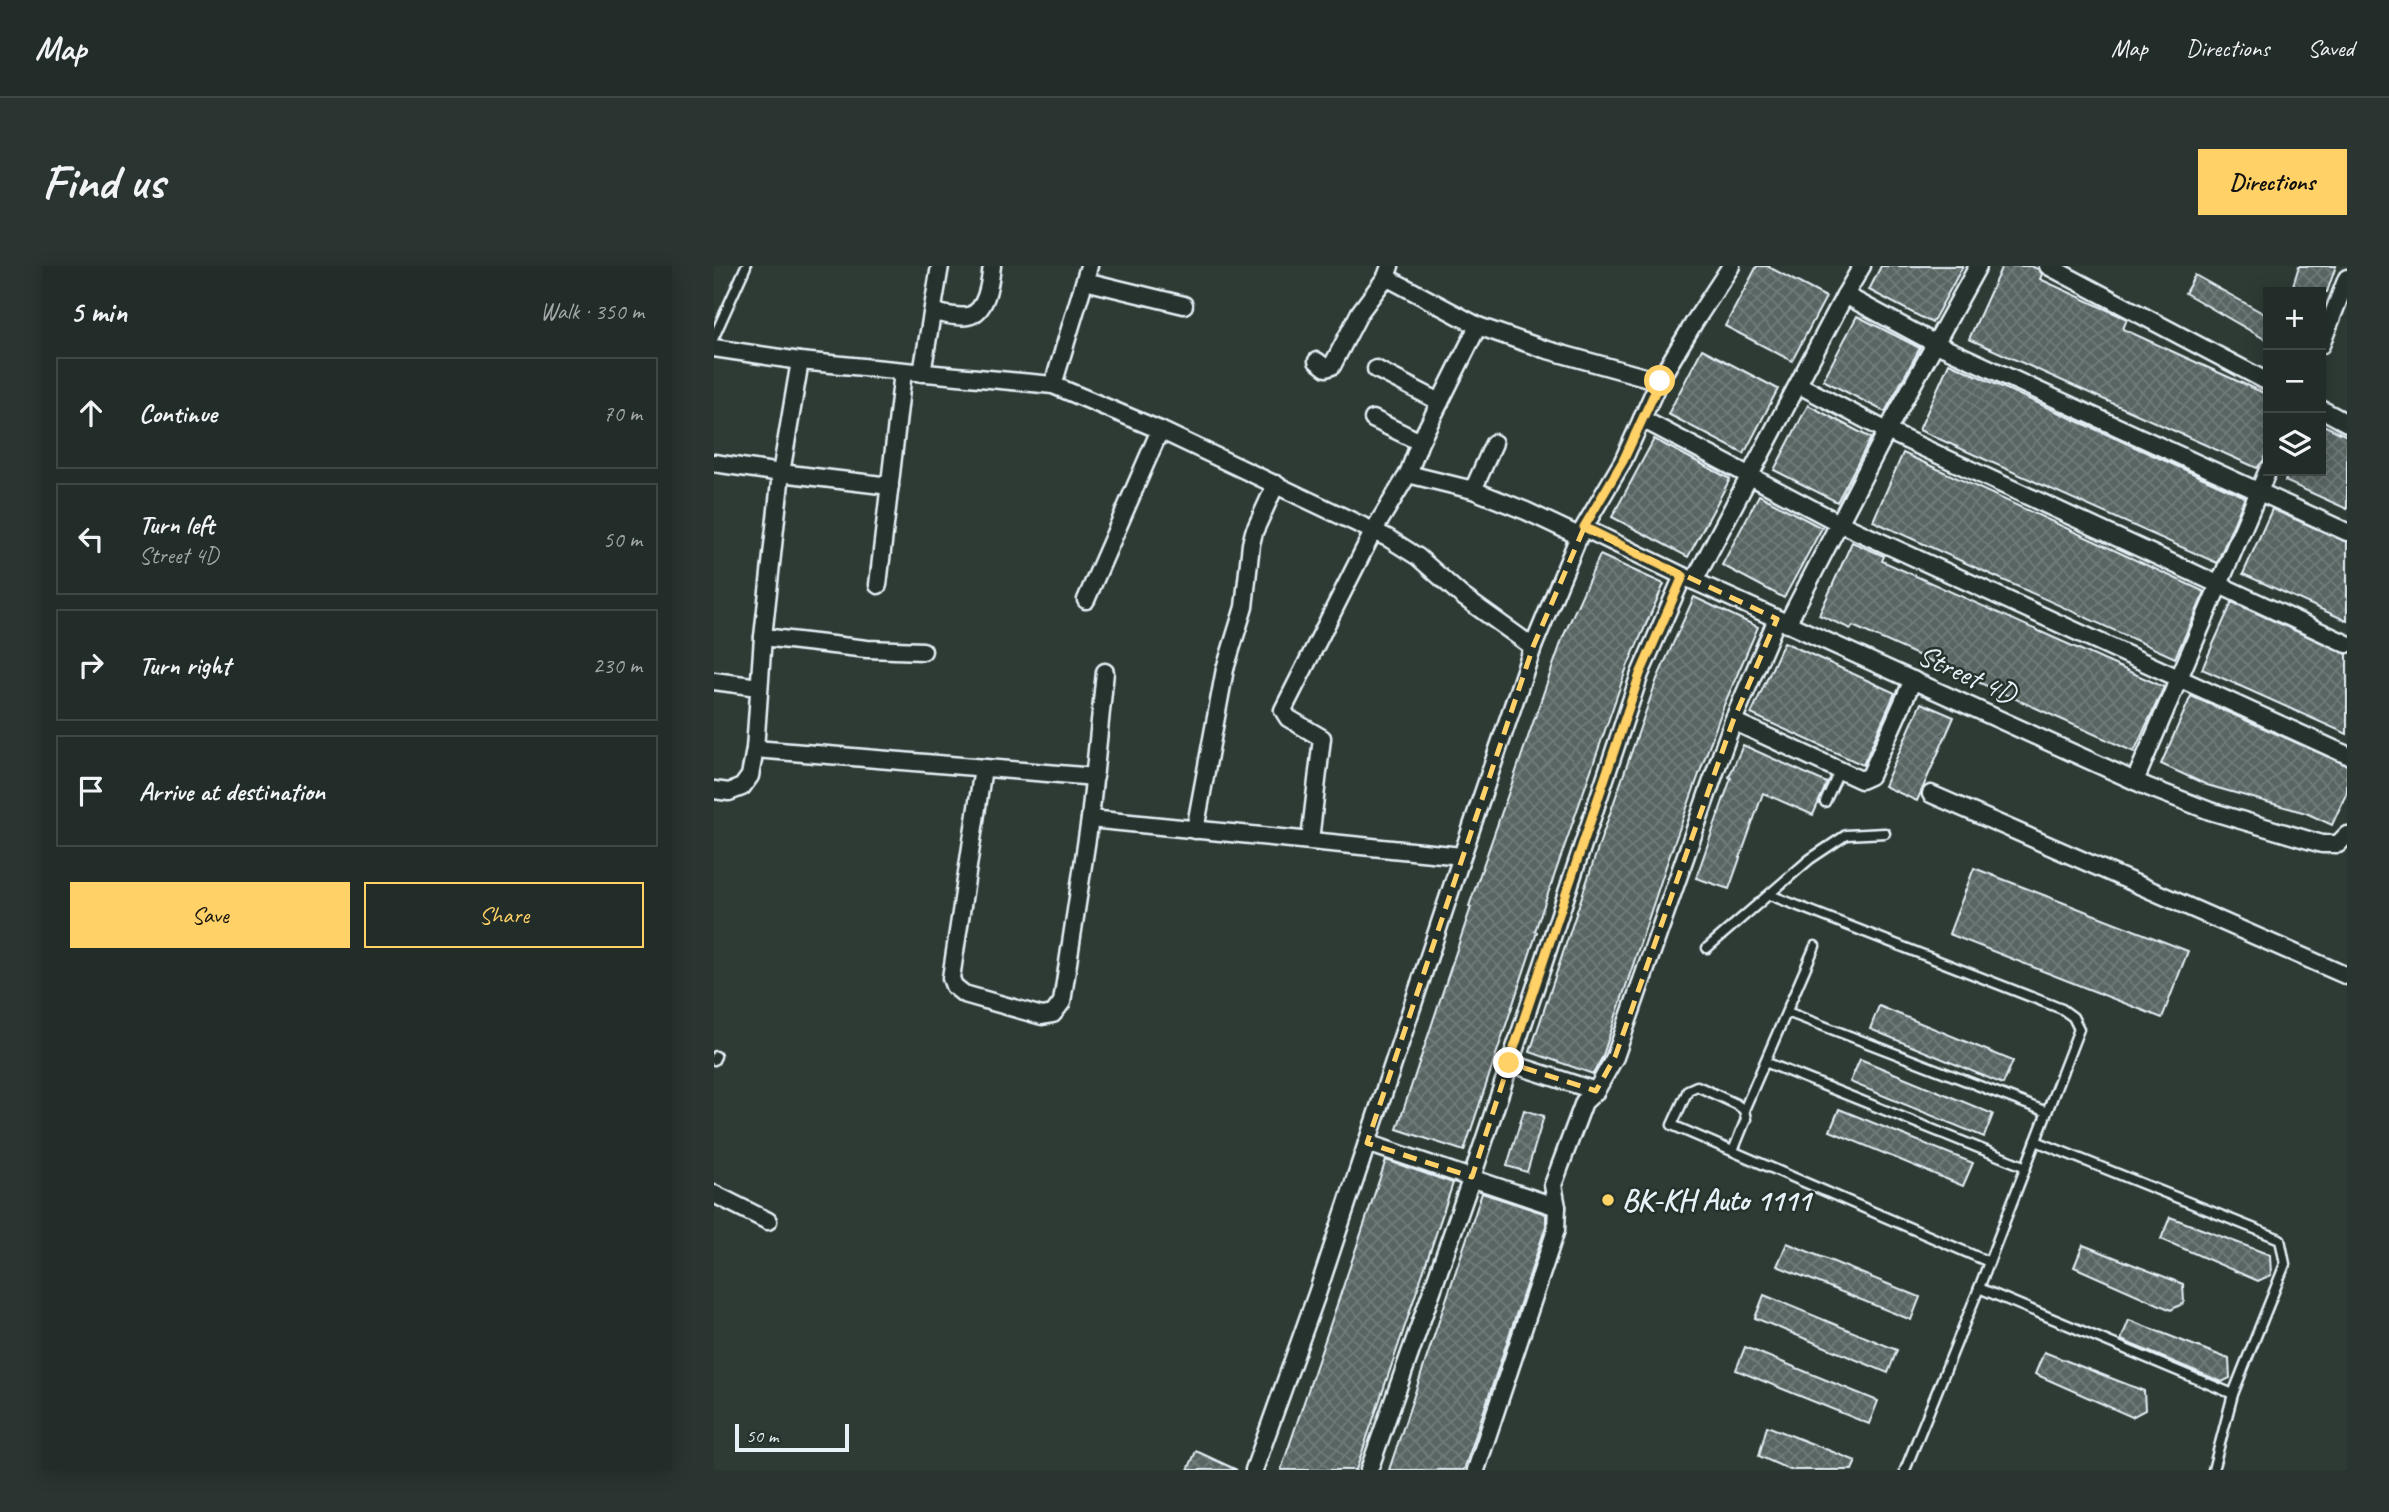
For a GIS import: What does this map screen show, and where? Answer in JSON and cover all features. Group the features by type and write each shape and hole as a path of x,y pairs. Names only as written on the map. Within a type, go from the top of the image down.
{"street":[{"path":"922,373 940,266"},
{"path":"933,313 968,316 979,310 989,289 992,266"},
{"path":"1254,1470 1318,1291 1533,648 1581,531 1623,461 1660,381 1731,266"},
{"path":"1369,1470 1472,1177 1640,674 1688,578 1749,477 1863,266"},
{"path":"1476,1470 1556,1230 1557,1207 1553,1185 1584,1102 1596,1091 1615,1057 1733,721 1782,621 1839,523 1978,266"},
{"path":"2048,266 2263,379"},
{"path":"1317,362 1326,368 1332,366 1360,312 1388,271 1478,326 1544,349 1660,381"},
{"path":"1053,385 1087,274 1184,305"},
{"path":"2326,335 2342,304 2347,278"},
{"path":"1845,295 1934,343 2347,532"},
{"path":"1310,840 1322,737 1288,718 1283,710 1374,530 1408,474 1420,442 1478,326"},
{"path":"714,348 800,361 1053,385 1160,430 1374,530 1418,557 1462,596 1533,648"},
{"path":"714,790 729,792 743,787 750,776 755,749 763,637 781,473 800,361"},
{"path":"1376,369 1440,402"},
{"path":"878,585 903,372"},
{"path":"1799,385 1887,431 2347,644"},
{"path":"2326,412 2347,423"},
{"path":"1373,419 1420,442"},
{"path":"1642,419 1839,523 2347,755"},
{"path":"1086,600 1160,430"},
{"path":"1473,490 1494,443"},
{"path":"714,463 890,486"},
{"name":"Street 4D","path":"1408,474 1473,490 1581,531 2135,781 2210,811 2322,844 2342,840"},
{"path":"2135,781 2265,476"},
{"path":"1195,830 1225,668 1244,607 1251,544 1276,484"},
{"path":"763,637 867,649 923,651"},
{"path":"983,768 951,978 954,986 964,994 1042,1016 1053,1014 1062,1002 1090,819 1105,672"},
{"path":"1733,721 1861,780 1870,776 1913,680"},
{"path":"714,681 759,687"},
{"path":"755,749 1095,777"},
{"path":"1931,794 2347,976"},
{"path":"1090,819 1462,856"},
{"path":"1509,1063 1596,1091"},
{"path":"1367,1143 1557,1207"},
{"path":"714,1194 768,1221"}],"lane":[{"path":"714,337 746,266"},
{"path":"1825,802 1840,770"},
{"path":"1707,948 1810,859 1846,835 1885,833"},
{"path":"1770,895 2049,1004 2073,1017 2080,1029 1905,1470"},
{"path":"1733,1151 1746,1119 1744,1110 1815,946"},
{"path":"1787,1012 2047,1112"},
{"path":"1765,1062 2026,1167"},
{"path":"1744,1110 1737,1104 1697,1086 1688,1090 1672,1125 1989,1262"},
{"path":"2036,1142 2280,1239 2285,1264 2233,1394 2213,1470"},
{"path":"1979,1288 2233,1394"}],"highlighted area":[{"path":"1584,528 1777,619 1733,721 1615,1057 1596,1091 1509,1063 1472,1177 1367,1143 1533,647"}],"building":[{"path":"1757,266 1767,266 1826,297 1792,361 1725,326"},
{"path":"1881,266 1963,266 1932,323 1869,290"},
{"path":"2002,266 2031,266 2042,274 2040,279 2127,319 2123,329 2263,393 2263,461 2257,468 1969,339"},
{"path":"2299,266 2336,266 2327,292 2326,287 2293,287"},
{"path":"2195,275 2263,313 2263,338 2185,293"},
{"path":"1857,316 1920,348 1885,412 1823,380"},
{"path":"1702,349 1778,389 1744,454 1668,414"},
{"path":"1949,363 2245,497 2217,563 1919,430"},
{"path":"1808,405 1871,438 1837,502 1774,470"},
{"path":"2326,426 2347,436 2347,509 2285,481 2288,476 2326,476"},
{"path":"1654,439 1730,479 1688,557 1612,517"},
{"path":"1903,453 2205,592 2175,658 1873,521"},
{"path":"1759,495 1822,528 1784,598 1722,565"},
{"path":"2272,509 2347,542 2347,621 2243,574"},
{"path":"1852,542 1884,556 1882,561 2164,687 2134,752 1853,626 1851,629 1819,615"},
{"path":"1600,555 1664,584 1627,667 1535,931 1537,932 1464,1151 1397,1129 1471,907 1469,906 1563,637"},
{"path":"1694,597 1758,627 1724,705 1666,866 1602,1058 1593,1074 1530,1052 1657,679"},
{"path":"2232,602 2347,654 2347,734 2202,669"},
{"path":"1784,642 1895,693 1863,765 1751,714"},
{"path":"2191,696 2347,765 2347,792 2332,825 2306,813 2207,785 2161,764"},
{"path":"1921,703 1954,717 1917,801 1884,786"},
{"path":"1743,745 1827,783 1813,815 1763,793 1729,889 1696,878 1731,778 1729,777"},
{"path":"1974,868 2188,951 2162,1018 1949,934"},
{"path":"1879,1006 2013,1061 2003,1084 1870,1029"},
{"path":"1860,1059 1993,1114 1984,1137 1850,1082"},
{"path":"1839,1109 1973,1163 1963,1186 1830,1131"},
{"path":"1524,1110 1544,1116 1527,1172 1507,1166"},
{"path":"1386,1160 1453,1183 1407,1320 1356,1470 1281,1470"},
{"path":"1482,1193 1546,1214 1546,1226 1464,1470 1389,1470"},
{"path":"2170,1217 2270,1255 2271,1275 2258,1281 2161,1239"},
{"path":"1787,1243 1920,1297 1911,1320 1777,1266"},
{"path":"2083,1245 2183,1284 2184,1303 2171,1310 2074,1267"},
{"path":"1764,1295 1897,1350 1888,1373 1755,1318"},
{"path":"2129,1320 2229,1359 2230,1378 2222,1382 2121,1340"},
{"path":"1745,1347 1878,1401 1869,1424 1736,1370"},
{"path":"2044,1352 2144,1391 2145,1410 2132,1417 2035,1374"},
{"path":"1767,1426 1856,1461 1852,1470 1790,1470 1759,1456"},
{"path":"1196,1451 1237,1470 1188,1470"}],"place":[{"name":"BK-KH Auto 1111","path":"1608,1200"}],"route":[{"path":"1509,1063 1640,674 1683,576 1584,527 1623,461 1660,381"}]}
